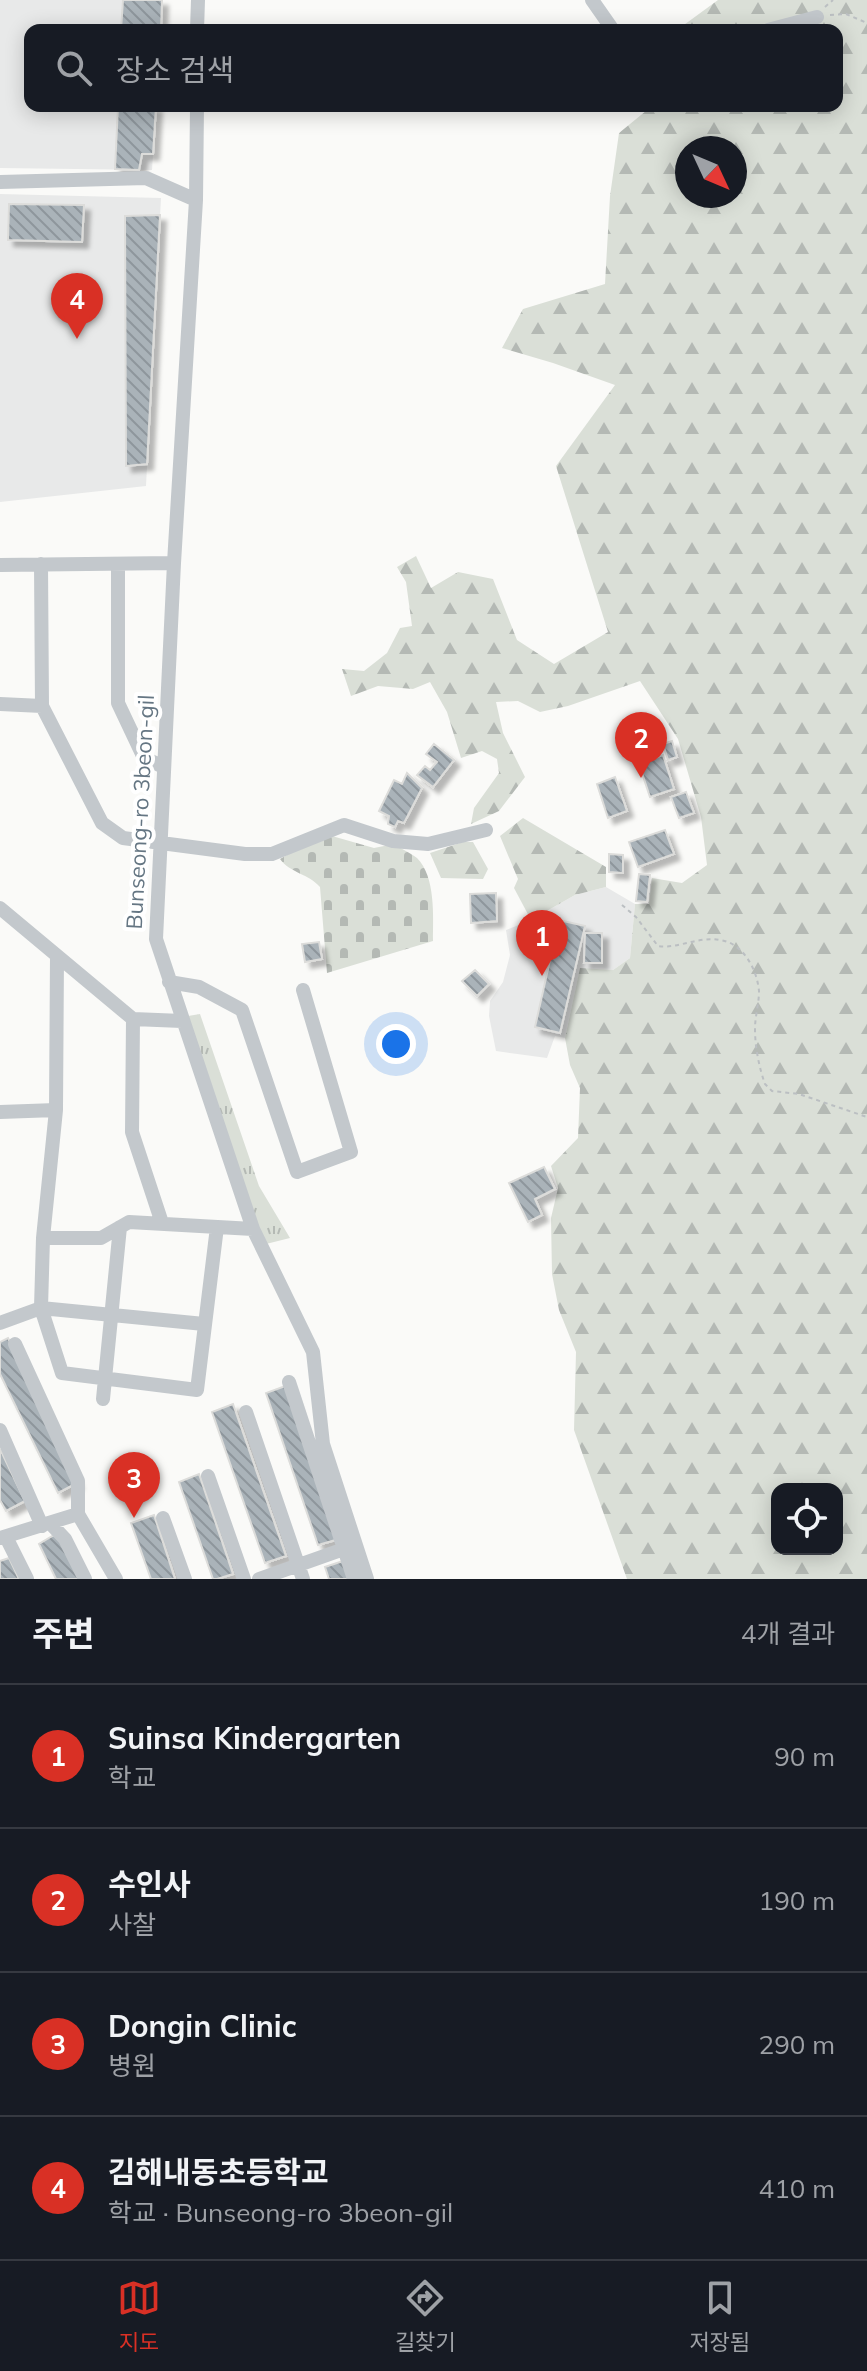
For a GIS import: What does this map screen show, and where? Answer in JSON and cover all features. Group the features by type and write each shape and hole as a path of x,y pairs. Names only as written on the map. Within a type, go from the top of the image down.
{"street":[{"path":"197,24 198,0"},
{"path":"592,0 609,24"},
{"path":"791,24 817,17"},
{"name":"Bunseong-ro 3beon-gil","path":"197,112 196,200 156,939 253,1229 313,1352 323,1444 367,1579"},
{"path":"0,182 146,178 196,200"},
{"path":"0,565 174,563"},
{"path":"41,564 42,706 102,823 123,838 245,854 272,854 344,825 393,841 428,844 486,830"},
{"path":"118,564 118,703 144,758 164,767"},
{"path":"0,704 42,706"},
{"path":"0,908 133,1019 182,1021"},
{"path":"57,956 56,1110 43,1238 41,1308 62,1373 197,1390 217,1227"},
{"path":"169,982 199,987 242,1010 297,1172 351,1152 303,990"},
{"path":"133,1019 132,1132 162,1223"},
{"path":"0,1112 56,1110"},
{"path":"43,1238 101,1238 129,1222 253,1229"},
{"path":"103,1399 120,1227"},
{"path":"0,1323 41,1308 204,1324"},
{"path":"15,1344 78,1481 78,1514 116,1579"},
{"path":"289,1382 354,1579"},
{"path":"246,1412 300,1572"},
{"path":"0,1430 46,1525 65,1539 85,1579"},
{"path":"208,1476 244,1579"},
{"path":"27,1579 3,1538 78,1514"},
{"path":"163,1518 185,1579"},
{"path":"259,1579 300,1572 344,1549"}],"path":[{"path":"817,17 846,14 867,23"},
{"path":"622,905 658,946 710,939 728,942 740,949 751,965 758,984 755,1030 765,1084 772,1091 810,1097 867,1117"}],"shaded area":[{"path":"0,0 162,0 161,24 24,24 24,112 156,112 152,170 0,168"},
{"path":"0,194 161,198 146,486 0,502"},
{"path":"606,887 635,904 630,958 613,970 580,969 565,1038 555,1036 547,1058 496,1051 489,1016 490,1001 503,982 510,955 506,930 575,895"}],"green space":[{"path":"718,0 867,0 867,1579 627,1579 574,1430 576,1352 559,1310 552,1274 551,1218 558,1188 551,1166 578,1138 580,1088 570,1065 565,1038 580,968 613,970 630,958 635,904 649,904 652,878 682,883 707,865 701,817 678,739 640,681 568,706 540,712 518,701 496,702 503,733 525,777 499,811 471,824 474,808 499,773 497,759 482,751 461,758 447,712 430,682 413,689 378,686 351,696 342,669 364,671 387,653 400,628 412,626 406,582 397,567 416,556 431,588 458,572 493,579 517,640 554,664 608,632 556,466 615,385 502,348 523,309 605,284 610,196 619,133 645,112 843,112 843,24 685,24"},
{"path":"523,818 606,867 606,887 575,895 531,920 514,888 518,879 500,836"},
{"path":"325,834 374,848 394,844 417,858 430,886 433,941 327,973 320,887 280,859"},
{"path":"463,842 473,842 488,869 483,879 441,878 430,853"},
{"path":"200,1014 259,1186 290,1238 266,1244 257,1231 188,1016"}],"building":[{"path":"123,0 162,0 161,24 121,24"},
{"path":"118,112 156,112 153,154 142,154 139,170 115,169"},
{"path":"9,204 84,205 82,242 8,240"},
{"path":"160,215 147,464 126,466 125,216"},
{"path":"672,741 677,757 668,760 663,744"},
{"path":"434,744 454,760 433,787 417,775 425,766 430,770 437,762 426,754"},
{"path":"663,755 674,789 650,797 639,764"},
{"path":"407,773 422,788 404,823 398,821 395,827 388,824 389,816 379,811 394,780 402,784"},
{"path":"615,777 627,811 608,818 597,784"},
{"path":"686,792 694,813 679,818 671,797"},
{"path":"665,830 674,854 638,867 629,842"},
{"path":"609,854 623,855 623,873 609,872"},
{"path":"639,874 650,875 647,902 636,901"},
{"path":"496,893 497,921 471,923 470,894"},
{"path":"559,920 585,926 560,1033 535,1027"},
{"path":"585,933 602,933 602,963 584,963"},
{"path":"319,942 322,959 305,962 302,944"},
{"path":"475,970 489,984 477,996 462,981"},
{"path":"544,1167 555,1189 535,1199 542,1215 528,1222 509,1183"},
{"path":"8,1338 77,1483 58,1493 0,1374 0,1342"},
{"path":"288,1385 339,1539 318,1545 266,1393"},
{"path":"233,1404 286,1556 265,1563 212,1412"},
{"path":"0,1449 25,1501 6,1511 0,1500"},
{"path":"199,1474 233,1574 217,1579 213,1579 179,1482"},
{"path":"154,1515 175,1579 151,1579 131,1523"},
{"path":"54,1535 62,1543 80,1579 56,1579 39,1544"},
{"path":"9,1558 19,1579 0,1579 0,1561"},
{"path":"346,1560 352,1579 329,1579 325,1567"}],"place":[{"name":"김해내동초등학교","path":"77,339"},
{"name":"수인사","path":"641,778"},
{"name":"Suinsa Kindergarten","path":"542,976"},
{"name":"Dongin Clinic","path":"134,1518"}]}
